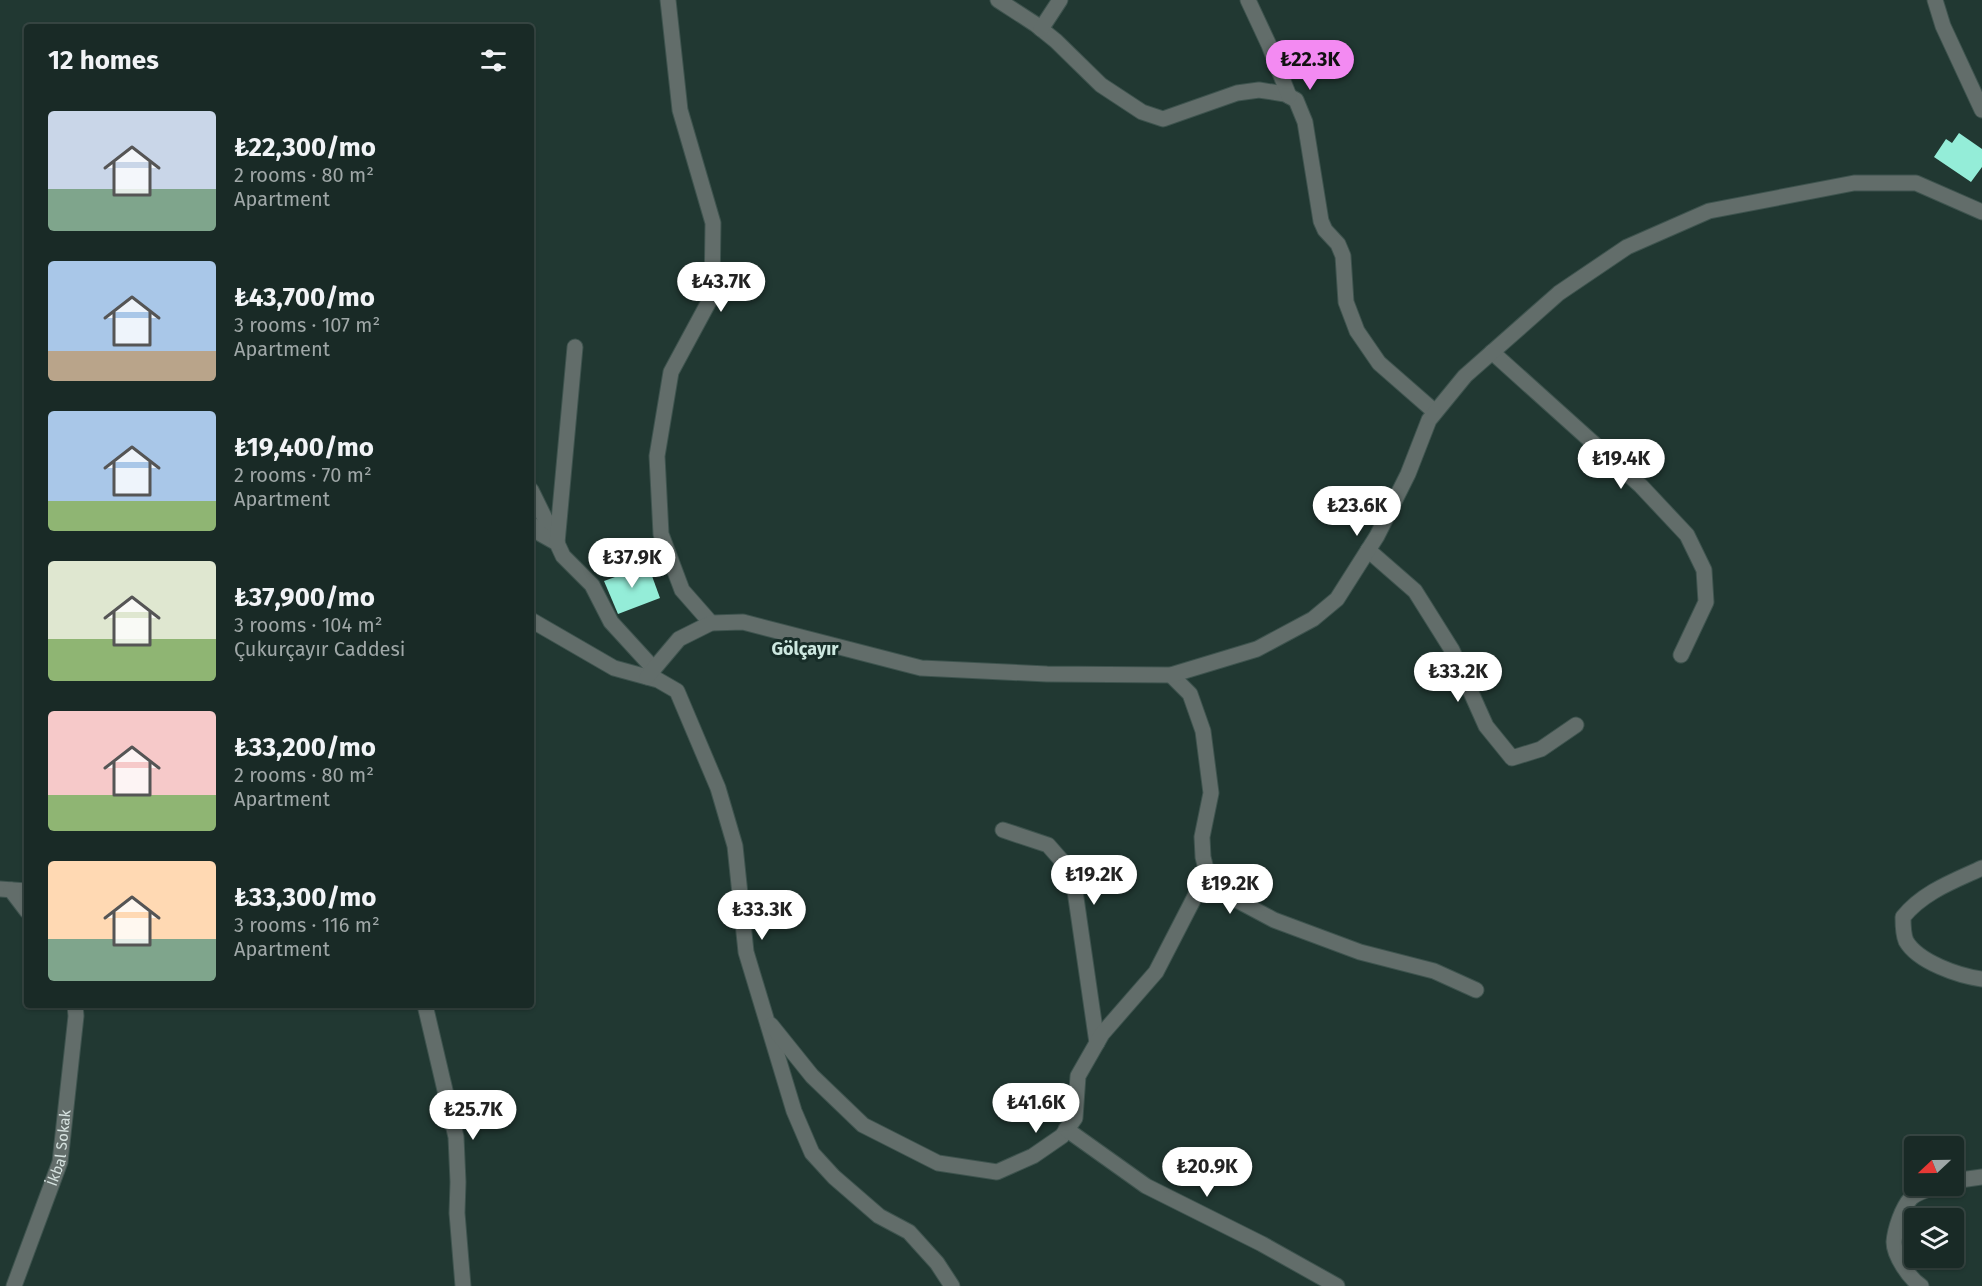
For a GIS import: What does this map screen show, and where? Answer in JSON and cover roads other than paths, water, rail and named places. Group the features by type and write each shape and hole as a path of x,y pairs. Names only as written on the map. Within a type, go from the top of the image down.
{"street":[{"path":"668,0 680,110 713,223 712,296 671,372 657,456 661,534 682,591 711,624"},
{"path":"998,0 1056,41 1101,85 1142,112 1163,120 1237,93 1259,90 1285,94 1296,100 1305,122 1321,221 1325,230 1338,244 1342,256 1346,302 1357,331 1379,363 1435,412"},
{"path":"1041,29 1060,0"},
{"path":"1248,0 1289,96"},
{"path":"1935,0 1943,26 1982,110"},
{"path":"650,673 679,639 711,624 743,622 921,669 1047,674 1171,675 1257,649 1313,619 1337,599 1368,550 1408,474 1429,420 1465,376 1559,294 1627,246 1709,211 1854,183 1916,183 1982,212"},
{"path":"557,543 575,347"},
{"path":"1492,352 1641,486 1687,535 1704,570 1706,602 1681,655"},
{"path":"534,496 563,556 592,585 610,622 650,673 658,681 677,691 718,788 735,846 746,952 794,1111 812,1153 834,1177 879,1216 909,1232 937,1263 952,1286"},
{"path":"534,527 557,543"},
{"path":"1368,550 1416,591 1452,650 1486,726 1512,758 1541,749 1576,725"},
{"path":"534,622 614,668 650,673"},
{"path":"1171,675 1190,694 1203,731 1210,793 1202,837 1203,857 1207,873 1229,896 1274,920 1360,952 1434,971 1476,990"},
{"path":"1003,830 1048,845 1062,861 1074,884 1097,1044"},
{"path":"1982,868 1928,893 1903,917 1906,941 1919,954 1932,964 1982,979"},
{"path":"766,1019 812,1076 863,1125 938,1164 997,1172 1033,1156 1062,1136 1074,1118 1078,1076 1102,1034 1156,972 1207,873"},
{"path":"5,889 24,891"},
{"path":"5,889 24,908"},
{"name":"İkbal Sokak","path":"14,1286 60,1162 75,1008"},
{"path":"426,1008 456,1137 457,1213 463,1286"},
{"path":"1066,1129 1146,1186 1262,1244 1337,1286"},
{"path":"1964,1179 1982,1177"},
{"path":"1914,1196 1900,1219 1894,1244 1903,1266 1914,1281 1921,1286"}],"district":[{"name":"Gölçayır","path":"805,649"}]}
